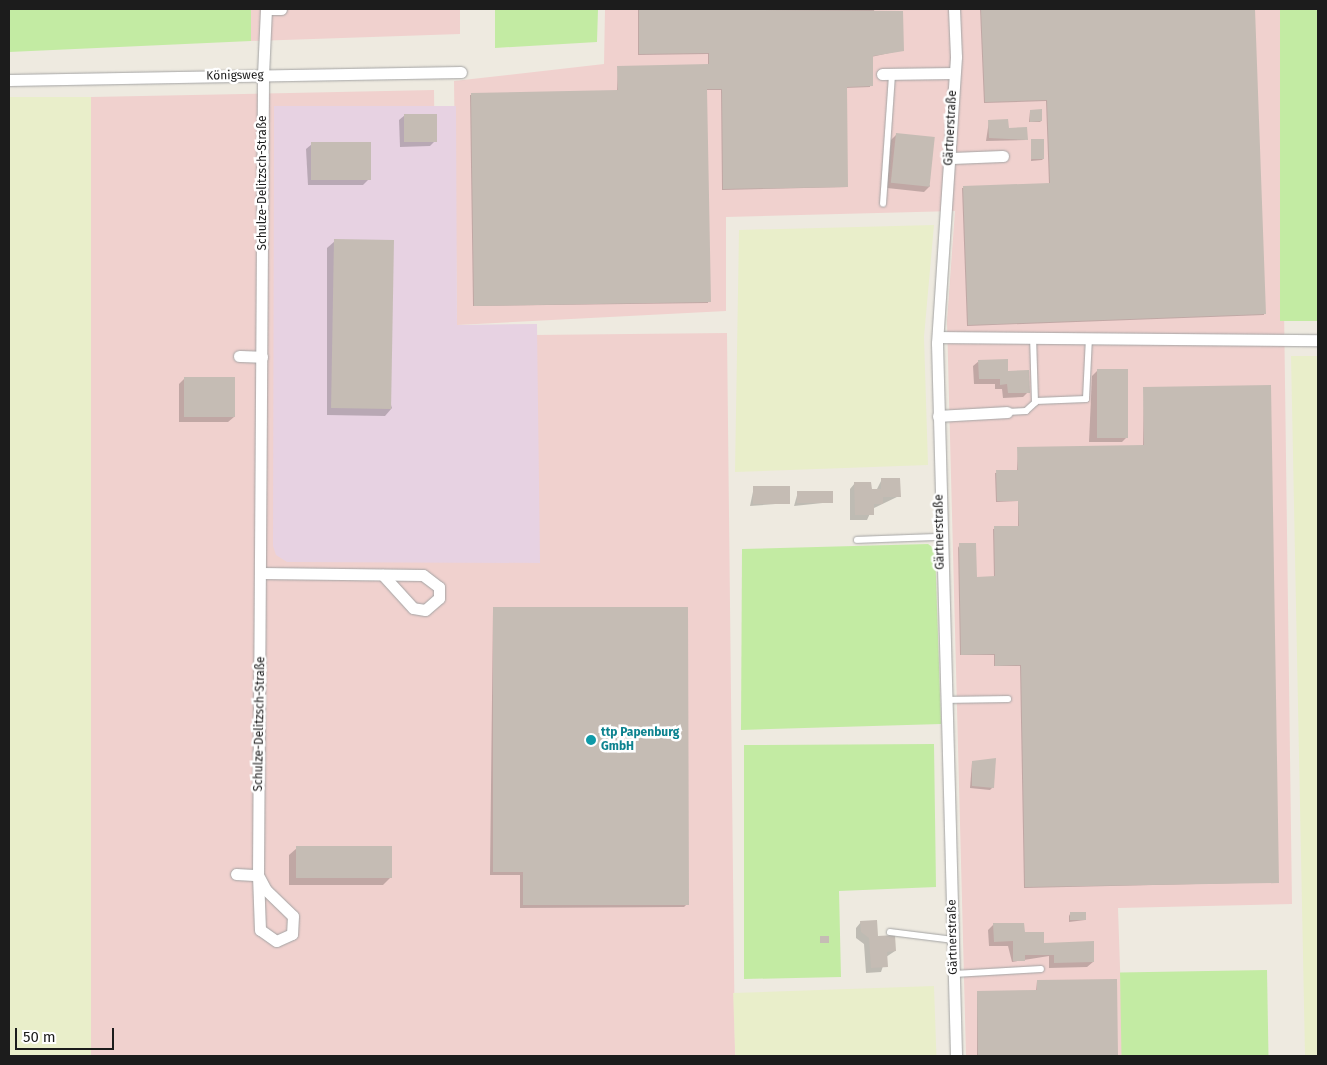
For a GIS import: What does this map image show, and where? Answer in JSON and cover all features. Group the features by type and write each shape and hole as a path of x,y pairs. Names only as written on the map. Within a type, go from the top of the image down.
{"street":[{"name":"Schulze-Delitzsch-Straße","path":"258,875 266,890 293,916 295,926 285,938 266,938 260,930 258,875 263,75 266,9 281,9"},
{"name":"Gärtnerstraße","path":"954,9 951,158 938,337 938,416 956,1056"},
{"name":"Königsweg","path":"9,80 461,72"},
{"path":"887,75 954,73"},
{"path":"951,158 1003,156"},
{"path":"938,337 1318,340"},
{"path":"239,356 262,357"},
{"path":"938,416 1007,412"},
{"path":"261,573 423,575 439,587 439,598 425,610 413,608 383,575"},
{"path":"236,874 258,875"}],"lane":[{"path":"883,204 887,75"},
{"path":"1007,412 1032,409 1036,401 1033,338"},
{"path":"1036,401 1086,399 1090,338"},
{"path":"857,540 940,537"},
{"path":"945,700 1008,699"},
{"path":"890,932 954,940"},
{"path":"954,974 1041,969"}],"shaded area":[{"path":"251,9 460,9 460,34 251,41"},
{"path":"605,9 1280,9 1292,904 1118,908 1123,1056 966,1056 947,321 955,211 726,217 726,311 457,325 454,81 604,64"},
{"path":"434,90 437,336 727,333 735,1056 84,1056 91,97"},
{"path":"274,106 456,106 457,325 537,324 540,563 287,562 276,555 273,546"}],"green space":[{"path":"9,9 251,9 251,41 9,52"},
{"path":"495,9 598,9 597,42 495,48"},
{"path":"1280,9 1318,9 1318,321 1280,321"},
{"path":"9,97 91,97 91,1056 9,1056"},
{"path":"934,225 924,337 928,465 735,472 739,230"},
{"path":"1291,356 1318,356 1318,1056 1305,1056"},
{"path":"928,544 935,549 941,724 741,730 742,549"},
{"path":"934,744 936,887 839,891 841,977 744,979 744,745"},
{"path":"1267,970 1269,1056 1121,1056 1120,973"},
{"path":"934,986 936,1056 735,1056 733,993"}],"building":[{"path":"639,9 903,11 904,51 873,56 873,86 847,87 848,187 723,189 722,89 707,89 711,302 474,306 471,93 618,90 617,66 709,64 709,53 639,54"},
{"path":"981,9 1255,9 1266,314 968,325 963,186 1050,183 1047,100 985,102"},
{"path":"1042,109 1042,121 1030,122 1030,110"},
{"path":"404,114 437,114 437,142 404,142"},
{"path":"1008,119 1009,128 1027,127 1028,140 989,138 988,120"},
{"path":"896,133 935,137 930,187 891,183"},
{"path":"1031,139 1044,139 1044,159 1031,159"},
{"path":"311,142 371,142 371,180 311,180"},
{"path":"334,239 394,240 391,409 331,408"},
{"path":"1008,359 1008,371 1029,370 1030,393 1008,393 1007,384 1000,385 1000,379 979,379 978,360"},
{"path":"1097,369 1128,369 1128,438 1097,438"},
{"path":"184,377 235,377 235,417 184,417"},
{"path":"1271,385 1279,883 1025,887 1021,665 995,666 995,654 961,655 959,543 976,543 977,577 995,576 994,526 1019,526 1018,501 997,501 996,470 1018,470 1017,447 1144,445 1143,387"},
{"path":"881,478 900,478 901,497 883,497 883,504 874,504 874,515 855,515 854,482 871,482 872,489 881,489"},
{"path":"753,486 790,486 790,504 753,504"},
{"path":"797,491 833,491 833,503 797,503"},
{"name":"ttp Papenburg GmbH","path":"493,607 688,607 689,905 523,905 523,872 493,872"},
{"path":"996,758 994,788 972,786 972,761"},
{"path":"296,846 392,846 392,878 296,878"},
{"path":"1070,912 1086,912 1086,920 1070,920"},
{"path":"877,920 878,936 895,935 896,951 887,952 888,967 871,968 869,938 861,932 860,921"},
{"path":"993,923 1024,923 1025,932 1044,932 1044,943 1094,941 1094,962 1054,963 1054,955 1025,955 1025,961 1013,961 1013,941 994,942"},
{"path":"820,936 829,936 829,943 820,943"},
{"path":"1117,979 1118,1056 978,1056 977,991 1037,990 1037,980"}],"place":[{"name":"ttp Papenburg GmbH","path":"591,740"}]}
